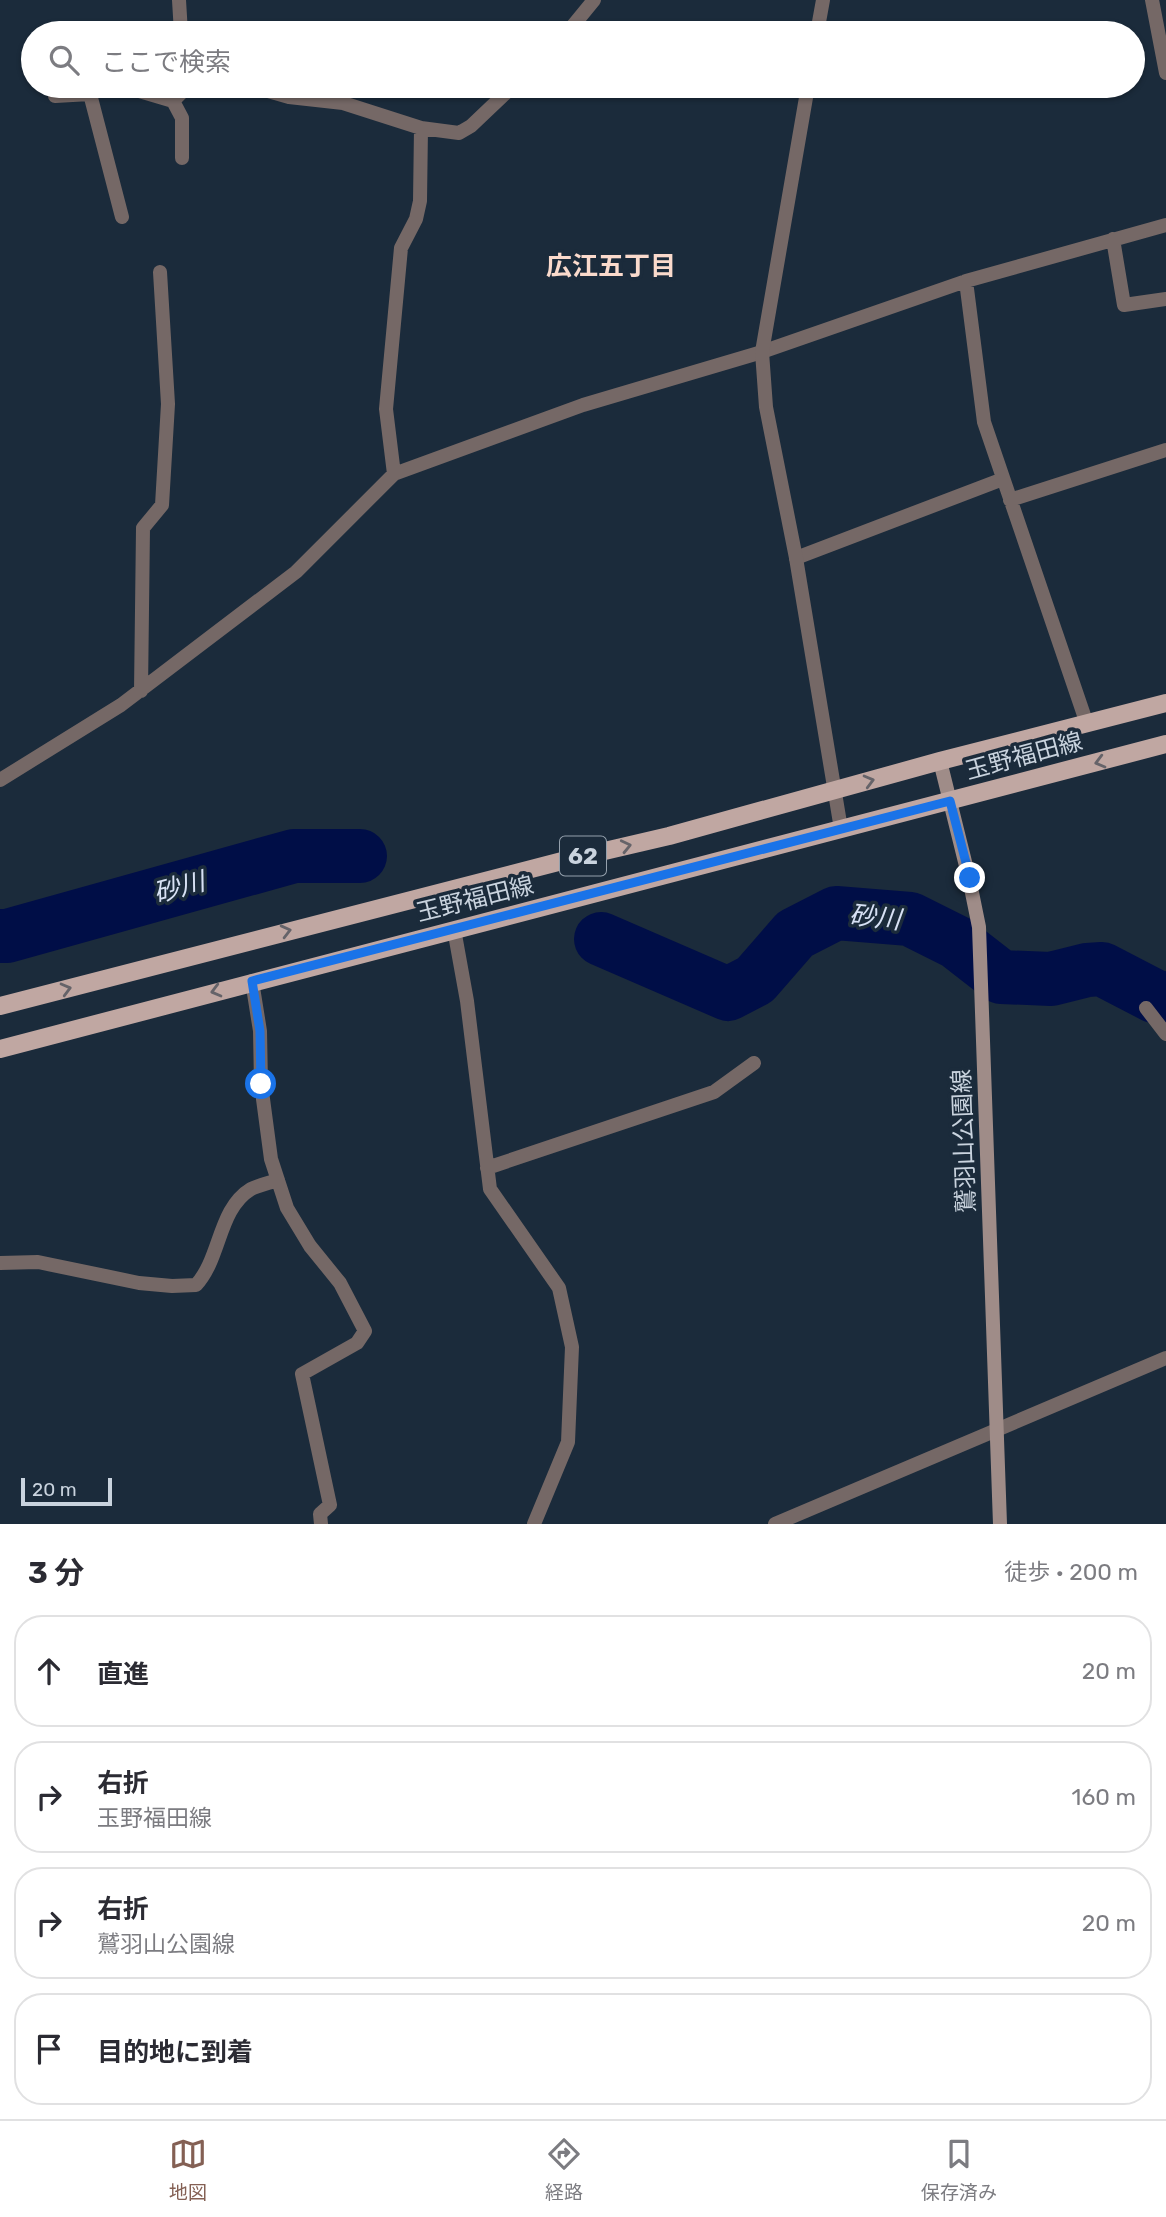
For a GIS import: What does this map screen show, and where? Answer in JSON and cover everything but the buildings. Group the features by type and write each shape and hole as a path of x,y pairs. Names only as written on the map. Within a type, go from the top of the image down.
{"main road":[{"name":"玉野福田線","path":"0,1006 539,866 669,836 940,761 1166,703"},
{"name":"玉野福田線","path":"0,1049 1166,744"},
{"name":"鷲羽山公園線","path":"940,761 970,878 979,928 1000,1524"}],"street":[{"path":"179,0 180,21"},
{"path":"577,21 594,0"},
{"path":"819,21 823,0"},
{"path":"1152,0 1166,73"},
{"path":"91,98 122,217"},
{"path":"166,98 173,100 182,118 182,158"},
{"path":"298,98 343,103 421,128 459,133 471,127 501,98"},
{"path":"806,98 762,352 766,407 796,558 841,829"},
{"path":"394,474 386,409 401,248 416,219 420,201 421,128"},
{"path":"0,780 141,691 296,572 394,474 583,405 762,352 966,281 1166,225"},
{"path":"1113,239 1124,305 1166,299"},
{"path":"141,691 143,528 162,505 168,404 160,272"},
{"path":"966,281 984,422 1087,724"},
{"path":"1010,500 1166,450"},
{"path":"796,558 1003,479"},
{"path":"454,929 467,1001 490,1189 559,1287 572,1347 568,1442 534,1524"},
{"path":"252,981 260,1031 261,1084 271,1159 287,1208 310,1246 340,1283 365,1331 357,1343 302,1374 330,1506 320,1514 321,1524"},
{"path":"1146,1009 1166,1034"},
{"path":"487,1168 714,1093 754,1063"},
{"path":"0,1263 38,1262 139,1283 196,1285 206,1274 235,1202 252,1189 278,1180"},
{"path":"775,1524 1166,1359"}],"waterway":[{"name":"砂川","path":"0,936 294,856 360,856"},
{"name":"砂川","path":"601,939 728,994 755,980 795,934 836,913 910,919 956,942 1001,977 1051,979 1102,969 1154,996 1166,999"}],"district":[{"name":"広江五丁目","path":"611,266"}],"route":[{"path":"261,1084 260,1031 252,981 950,801 970,878"}]}
